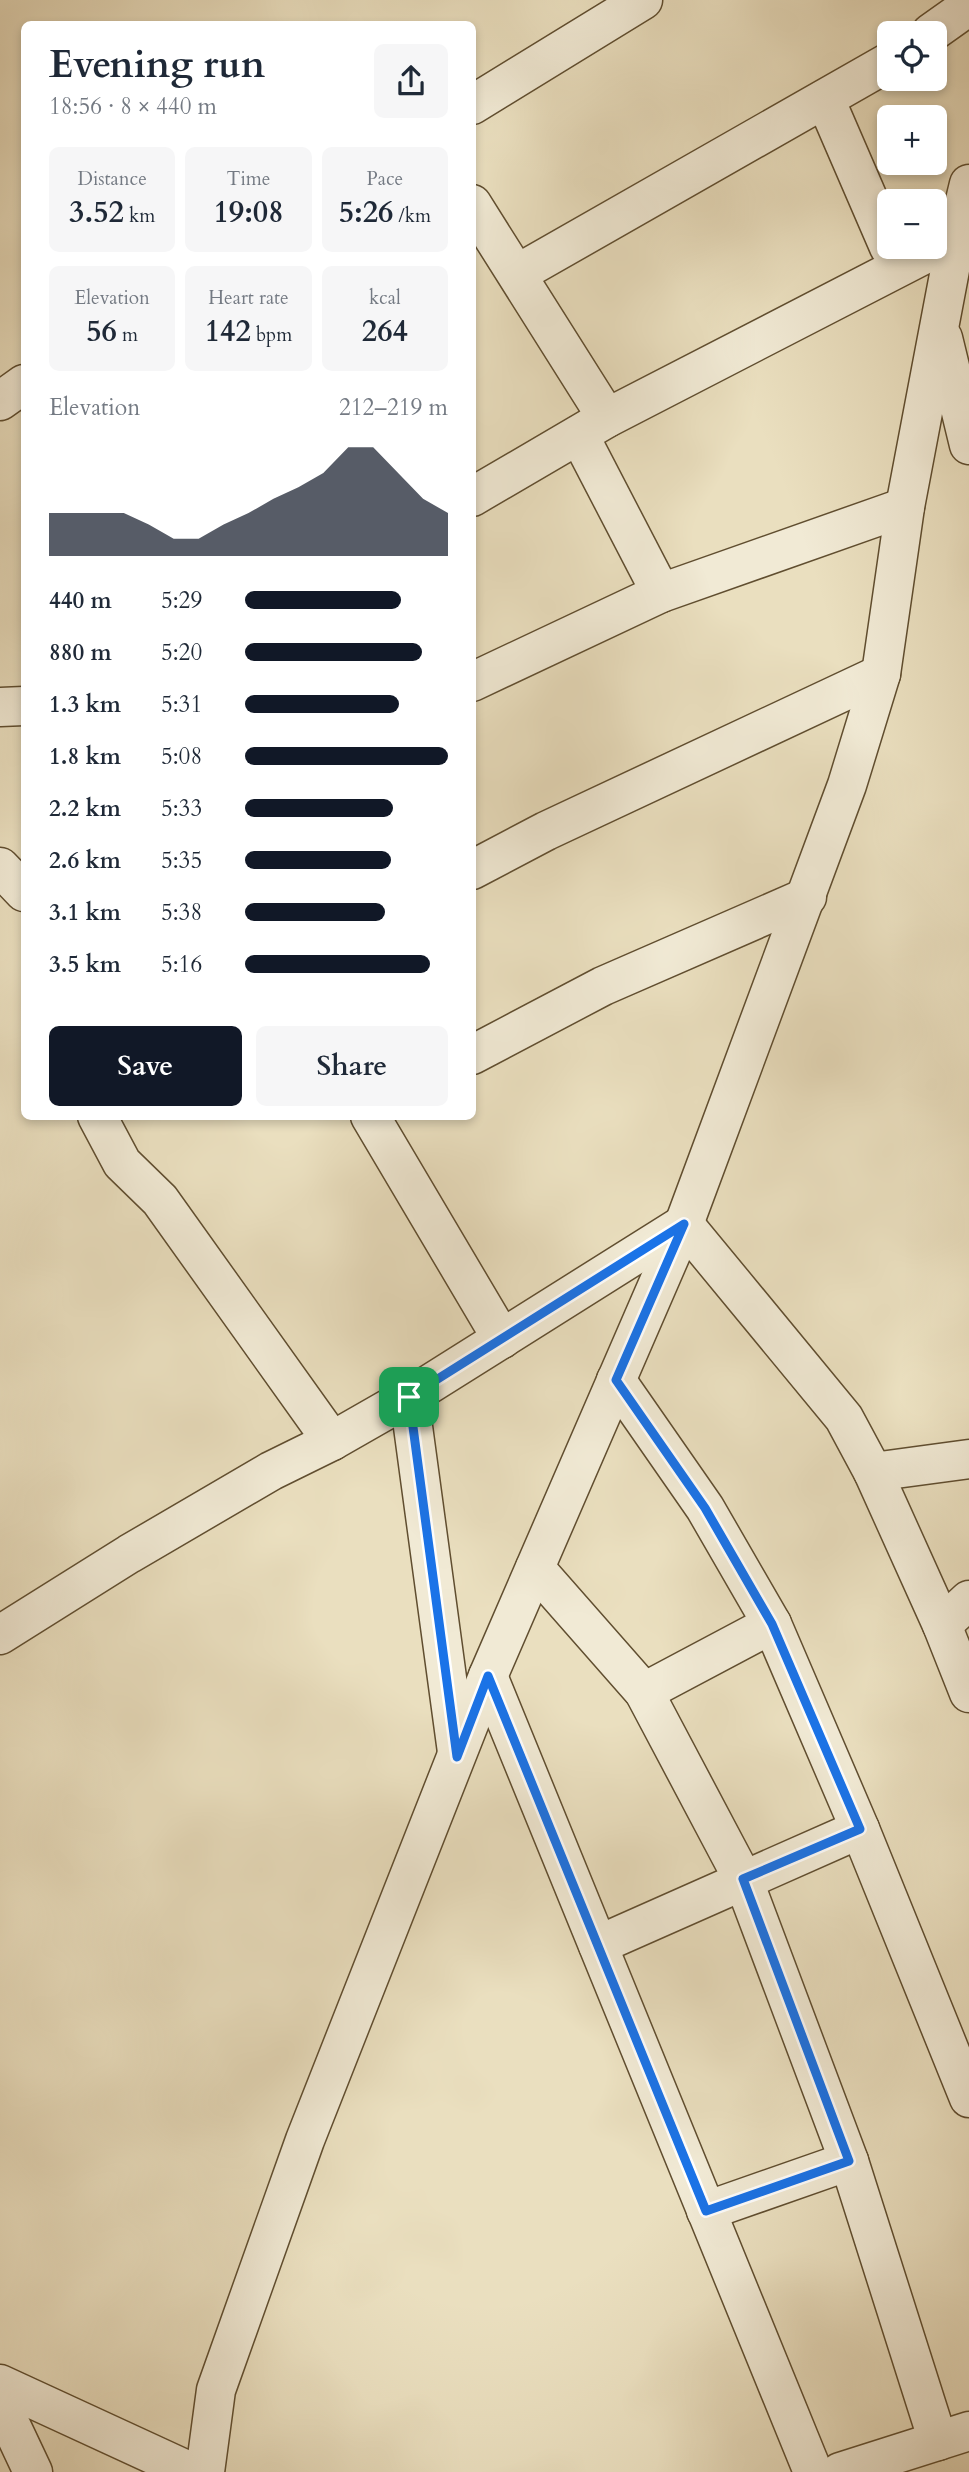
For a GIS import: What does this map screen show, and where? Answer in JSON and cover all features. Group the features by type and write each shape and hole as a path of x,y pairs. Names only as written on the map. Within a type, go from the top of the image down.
{"street":[{"path":"476,103 643,0"},
{"path":"947,21 969,6"},
{"path":"517,274 877,69"},
{"path":"825,99 877,219"},
{"path":"205,2472 216,2390 305,2140 488,1676 684,1224 847,785 881,674 905,507 939,326 963,236 969,184"},
{"path":"476,210 517,274 593,426 661,593"},
{"path":"476,495 883,259"},
{"path":"939,326 969,445"},
{"path":"0,401 21,385"},
{"path":"476,680 661,593 905,507"},
{"path":"476,868 546,831 881,674"},
{"path":"0,707 21,706"},
{"path":"0,867 21,889"},
{"path":"476,1053 603,986 807,897"},
{"path":"99,1120 121,1163 160,1200 332,1441"},
{"path":"372,1120 502,1339"},
{"path":"0,1635 129,1554 271,1471 332,1441 409,1397 684,1224"},
{"path":"684,1224 844,1418 956,1613 969,1693"},
{"path":"616,1380 705,1508 772,1624 860,1829 969,2098"},
{"path":"409,1397 457,1757"},
{"path":"873,1472 969,1459"},
{"path":"535,1568 644,1692 743,1879 953,2436 840,2472"},
{"path":"644,1692 772,1624"},
{"path":"488,1676 813,2472"},
{"path":"598,1945 860,1829"},
{"path":"706,2211 849,2161"},
{"path":"0,2384 191,2472"},
{"path":"0,2402 33,2472"}],"route":[{"path":"684,1224 616,1380 705,1508 772,1624 860,1829 743,1879 849,2161 706,2211 488,1676 457,1757 409,1397 684,1224"}]}
